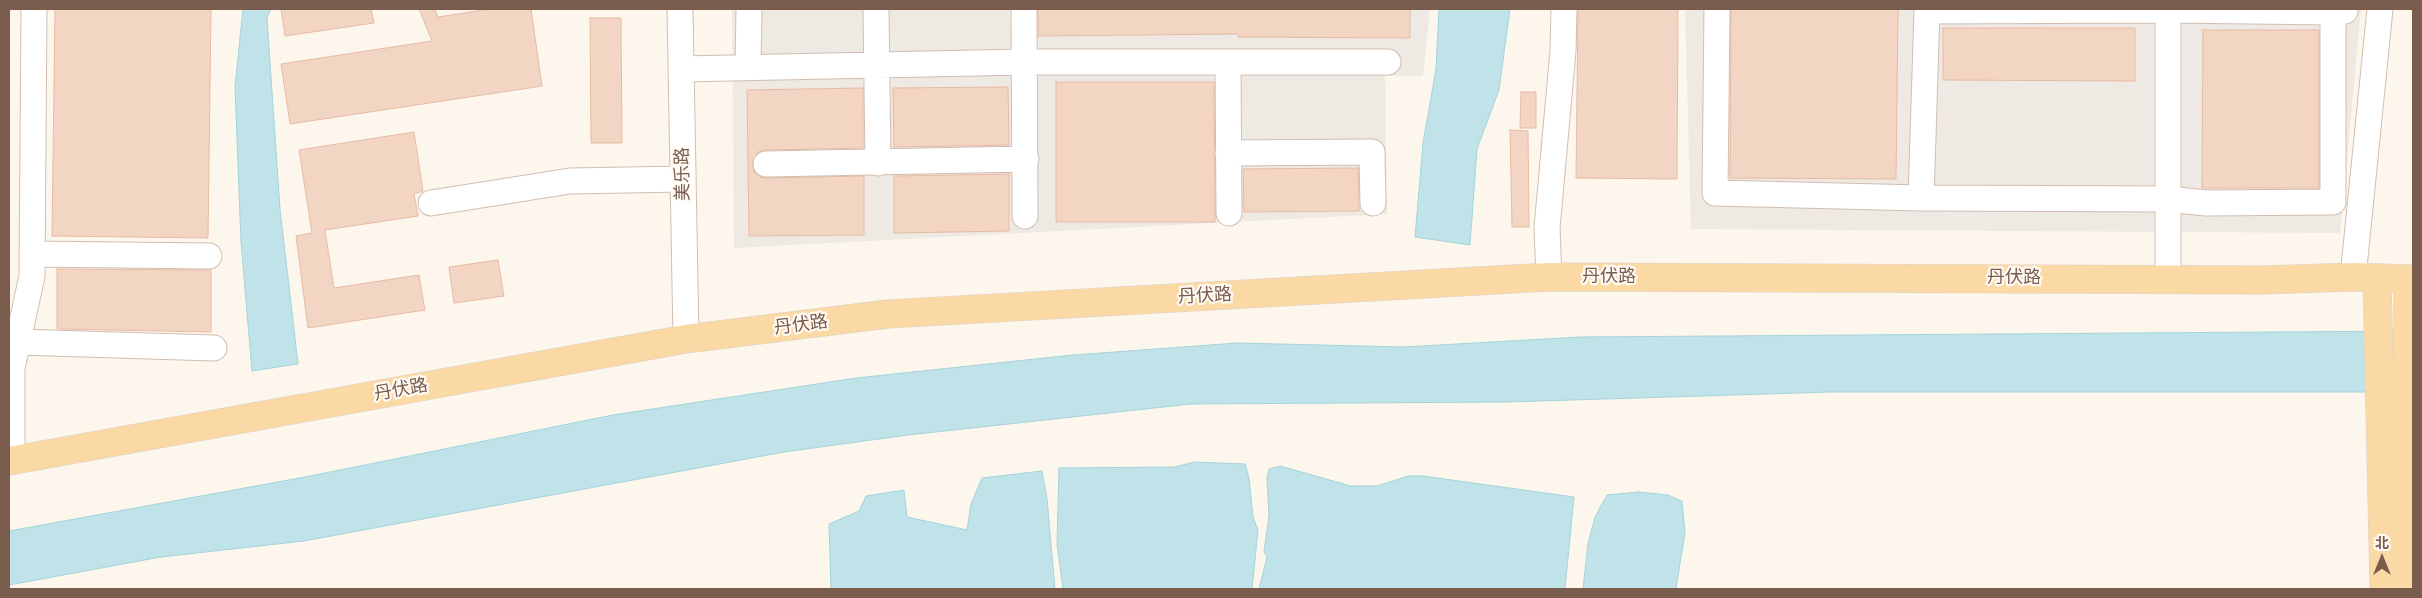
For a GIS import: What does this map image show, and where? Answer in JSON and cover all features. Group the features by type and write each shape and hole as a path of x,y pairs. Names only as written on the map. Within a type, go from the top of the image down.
{"main road":[{"name":"丹伏路","path":"10,461 686,339 888,314 1549,277 2168,279 2365,277 2410,279"},
{"path":"2365,277 2378,322 2384,589"},
{"path":"2406,589 2410,279"}],"street":[{"path":"10,461 12,368 32,276 34,9"},
{"name":"美乐路","path":"680,9 686,339"},
{"path":"748,67 749,9"},
{"path":"876,9 878,163"},
{"path":"1024,9 1025,216"},
{"path":"1549,277 1547,228 1563,51 1564,9"},
{"path":"1717,9 1715,193 1921,198 2168,199 2206,203 2334,202 2339,10 1927,11 1921,198"},
{"path":"2168,9 2168,279"},
{"path":"2365,277 2380,9"},
{"path":"681,68 1024,62 1388,62"},
{"path":"1228,62 1229,213"},
{"path":"1228,153 1372,152 1373,204"},
{"path":"766,164 1026,159"},
{"path":"431,203 570,182 683,179"},
{"path":"32,254 209,256"},
{"path":"18,342 214,348"}],"shaded area":[{"path":"732,9 1430,9 1423,76 1385,76 1387,214 734,248"},
{"path":"1685,9 2361,9 2340,233 1691,229"}],"water":[{"path":"243,9 271,9 267,18 280,209 298,364 252,371 241,242 235,87"},
{"path":"1439,9 1510,9 1499,90 1477,149 1470,245 1415,237 1423,143 1436,69"},
{"path":"2413,331 2413,392 1831,392 1507,402 1191,404 908,435 784,452 304,541 161,557 9,585 9,531 305,477 613,415 856,378 1073,355 1237,343 1404,347 1580,337"},
{"path":"1195,462 1245,464 1249,478 1253,517 1258,530 1252,589 1063,589 1057,544 1059,468 1174,467"},
{"path":"1280,466 1351,486 1377,486 1408,476 1423,476 1574,497 1565,589 1259,589 1267,557 1264,552 1269,515 1267,479 1269,469"},
{"path":"1042,471 1047,499 1055,589 831,589 829,524 859,511 866,496 904,490 907,517 967,530 971,504 982,478"},
{"path":"1639,492 1668,495 1682,501 1685,532 1676,589 1583,589 1588,544 1595,517 1607,495"}],"building":[{"path":"55,9 211,9 208,238 52,236"},
{"path":"281,9 371,9 374,23 285,36"},
{"path":"419,9 435,9 438,17 489,9 531,9 542,86 290,124 281,64 432,41"},
{"path":"1038,9 1410,9 1410,38 1238,37 1238,34 1038,36"},
{"path":"1578,9 1678,9 1677,179 1576,178"},
{"path":"1731,9 1898,9 1896,179 1730,178"},
{"path":"590,18 621,18 622,143 591,143"},
{"path":"1943,28 2135,28 2135,81 1943,80"},
{"path":"2203,30 2319,30 2319,188 2202,188"},
{"path":"1056,82 1214,82 1215,222 1056,222"},
{"path":"1008,87 1009,145 894,147 893,88"},
{"path":"863,88 863,148 766,150 758,152 752,164 754,172 760,177 766,178 864,176 864,235 749,236 747,90"},
{"path":"1521,92 1536,92 1536,128 1520,128"},
{"path":"1510,130 1528,131 1529,227 1512,227"},
{"path":"414,132 423,191 414,194 418,216 325,230 334,288 419,275 425,310 308,328 296,236 312,233 299,150"},
{"path":"1358,168 1359,211 1244,212 1243,169"},
{"path":"1009,174 1009,231 894,233 894,176"},
{"path":"498,260 504,296 454,303 449,267"},
{"path":"57,269 211,270 211,332 57,329"}]}
